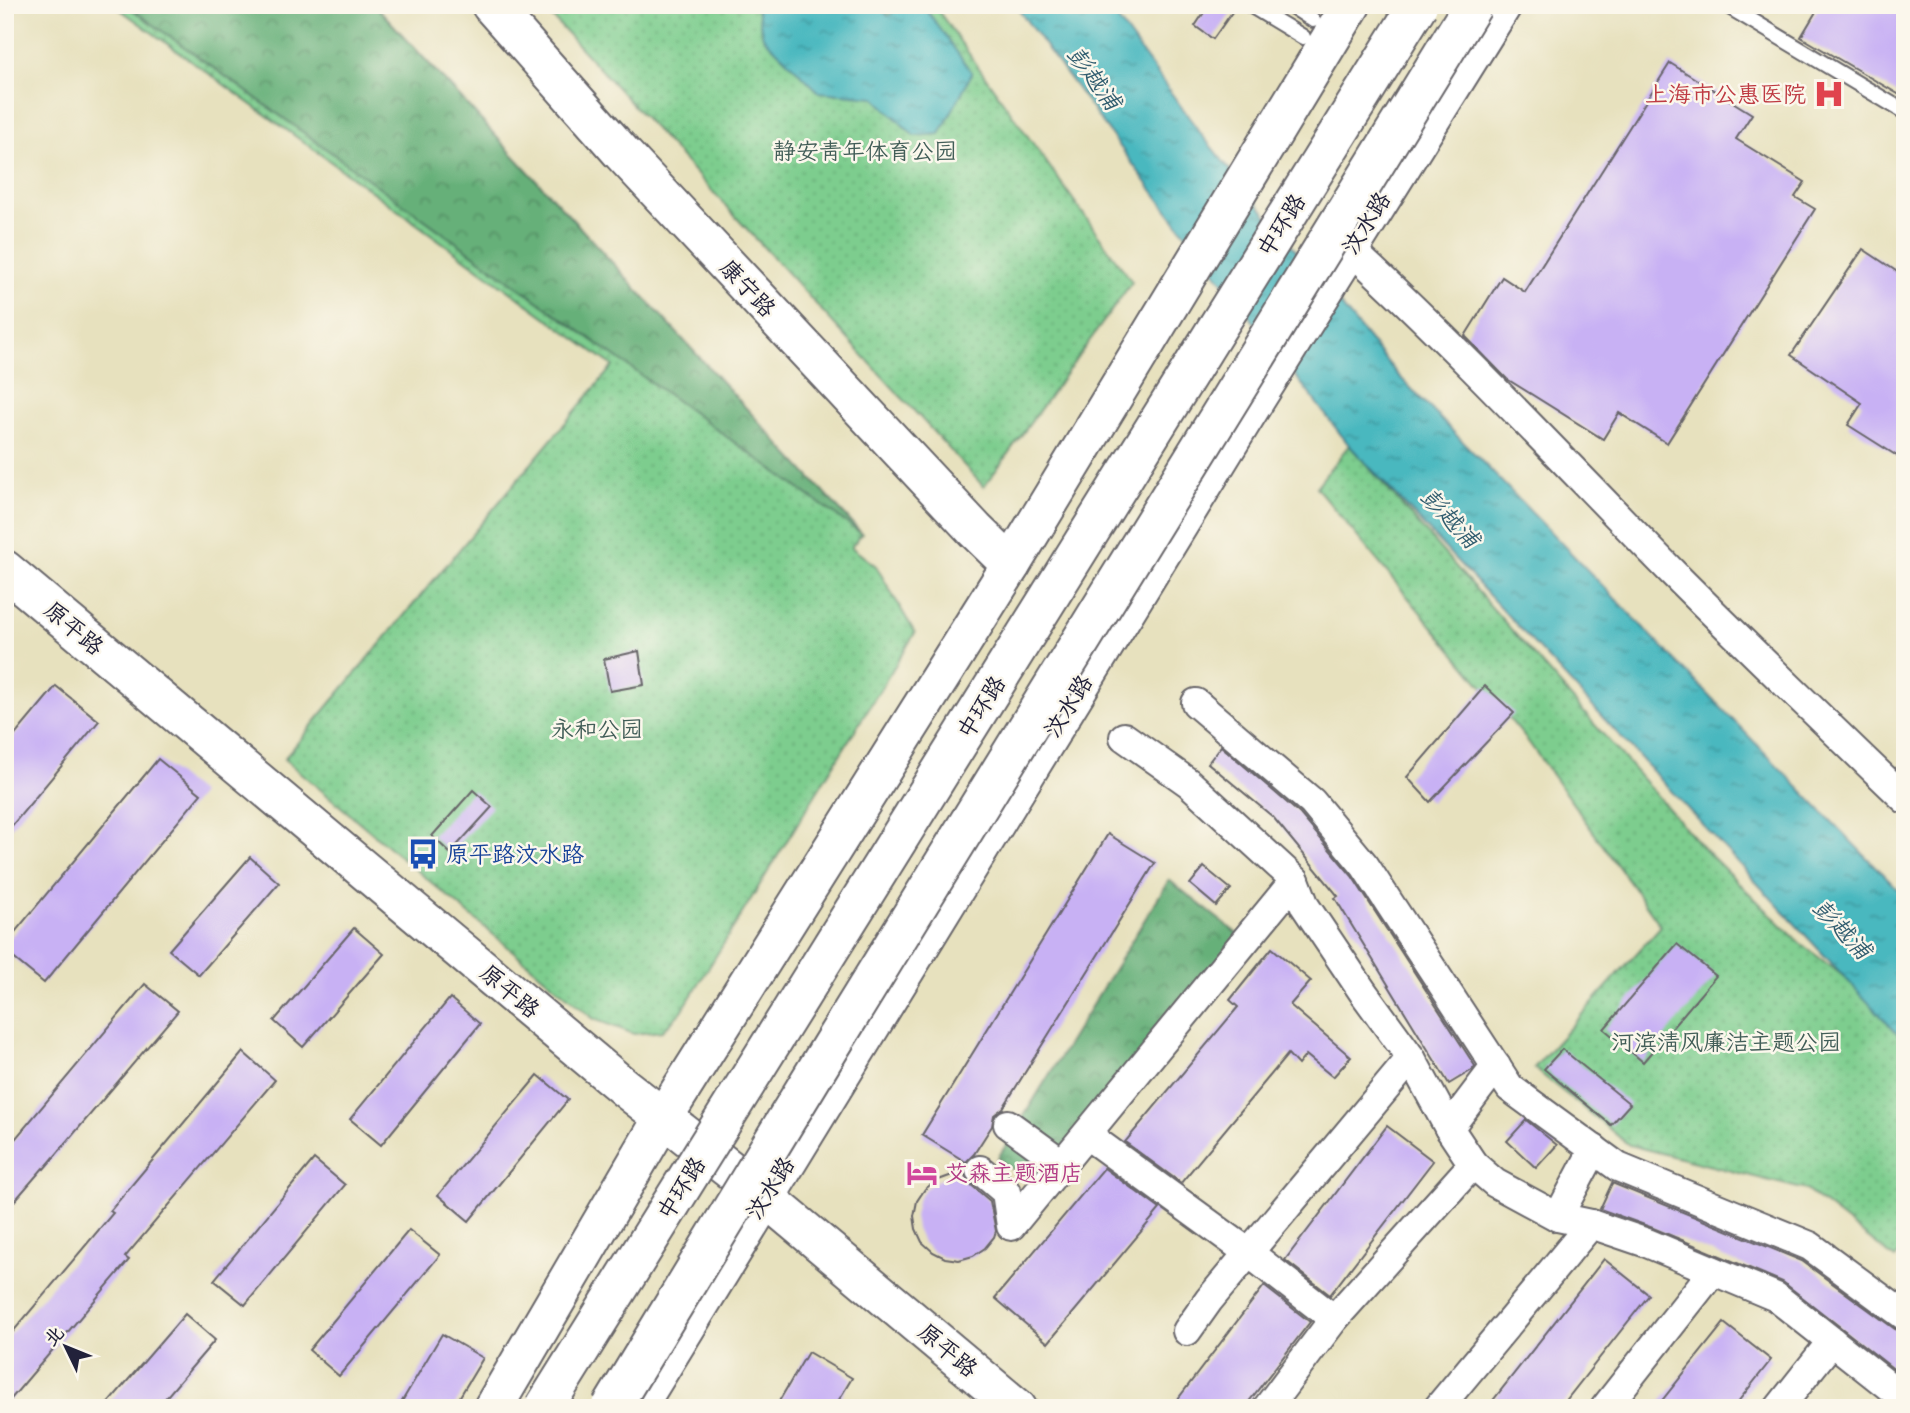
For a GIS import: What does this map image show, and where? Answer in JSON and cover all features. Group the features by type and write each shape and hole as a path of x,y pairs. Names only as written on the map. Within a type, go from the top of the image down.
{"main road":[{"name":"康宁路","path":"491,5 621,153 1011,565"},
{"path":"493,1408 663,1118 1011,565 1351,5"},
{"name":"中环路","path":"544,1408 1418,5"},
{"path":"1229,385 1321,209 1435,5"},
{"path":"1321,209 1459,5"},
{"path":"1465,64 1471,5"},
{"name":"中环路","path":"611,1408 1471,5"},
{"path":"1423,86 1492,5"},
{"name":"汶水路","path":"591,1408 724,1166 1067,599 1229,385 1342,262 1502,5"},
{"name":"汶水路","path":"636,1408 1055,727 1229,385"},
{"name":"汶水路","path":"562,1408 962,806 1229,385"},
{"name":"原平路","path":"5,570 663,1118 765,1197 1017,1408"},
{"path":"962,806 1055,727"}],"street":[{"path":"1342,262 1404,299 1674,573 1905,799"},
{"path":"1196,702 1312,802 1365,866 1510,1088 1618,1167 1810,1246 1905,1316"},
{"path":"1125,737 1189,783 1296,880 1305,906 1411,1058 1449,1128 1473,1164 1495,1184 1558,1217 1591,1224 1647,1243 1776,1297 1905,1399"},
{"path":"980,1170 1006,1192 1012,1226 1296,880"},
{"path":"1187,1331 1209,1300 1411,1058"},
{"path":"1449,1128 1496,1066"},
{"path":"1008,1124 1063,1164"},
{"path":"1087,1135 1249,1253 1334,1319"},
{"path":"1558,1217 1594,1149"},
{"path":"1267,1408 1334,1319 1473,1164"},
{"path":"1442,1406 1591,1224"},
{"path":"1605,1408 1713,1271"},
{"path":"1779,1408 1832,1341"}],"lane":[{"path":"1250,5 1303,37"},
{"path":"1290,5 1313,20"},
{"path":"1726,5 1905,112"}],"green space":[{"name":"永和公园","path":"114,5 375,5 862,534 851,547 876,566 915,633 682,1011 662,1031 634,1034 594,1019 284,759 613,366"},
{"path":"126,5 375,5 862,534"},
{"name":"静安青年体育公园","path":"541,5 934,5 1132,282 984,487"},
{"name":"河滨清风廉洁主题公园","path":"1349,445 1703,848 1800,943 1905,1025 1905,1248 1895,1259 1806,1190 1629,1145 1534,1068 1661,926 1527,740 1316,487"},
{"path":"1169,880 1240,936 1032,1185 998,1158"}],"water":[{"path":"756,5 879,5 888,16 903,5 923,5 972,73 940,134 914,136 874,97 819,92 763,37"},
{"name":"彭越浦","path":"1015,5 1107,5 1204,138 1397,374 1905,897 1905,1042 1349,445 1158,198"}],"building":[{"path":"1209,5 1237,5 1213,39 1195,26"},
{"path":"1820,5 1905,5 1905,98 1801,37"},
{"path":"1670,63 1752,114 1736,139 1805,182 1795,197 1815,209 1667,443 1619,413 1603,439 1507,379 1465,336 1502,277 1525,292"},
{"path":"1863,249 1905,277 1905,461 1848,425 1862,403 1791,355"},
{"path":"639,651 644,685 610,691 604,659"},
{"path":"56,686 99,721 5,834 5,747"},
{"path":"1485,686 1514,713 1430,802 1407,777"},
{"path":"1221,746 1300,814 1352,876 1475,1066 1472,1070 1449,1084 1335,898 1338,896 1273,817 1208,763"},
{"path":"158,759 201,794 44,983 5,951 5,944"},
{"path":"473,790 492,807 450,853 432,836"},
{"path":"1108,834 1155,863 1003,1108 994,1115 992,1126 966,1162 922,1135"},
{"path":"250,857 279,883 199,975 169,950"},
{"path":"1204,867 1231,889 1216,906 1190,884"},
{"path":"354,928 384,954 303,1047 274,1021"},
{"path":"1677,944 1716,976 1643,1062 1604,1029"},
{"path":"1272,948 1311,981 1290,1005 1351,1057 1333,1077 1306,1055 1298,1065 1288,1054 1181,1183 1125,1142 1238,1007 1230,1000"},
{"path":"145,984 178,1011 5,1212 5,1151"},
{"path":"450,998 480,1024 381,1145 350,1119"},
{"path":"1562,1049 1630,1104 1611,1125 1544,1069"},
{"path":"243,1052 275,1080 125,1257 129,1260 5,1406 5,1341"},
{"path":"538,1075 568,1100 469,1221 438,1195"},
{"path":"1526,1120 1557,1145 1536,1168 1507,1141"},
{"path":"1387,1126 1433,1161 1330,1295 1285,1260"},
{"path":"314,1159 345,1185 245,1305 214,1280"},
{"path":"1104,1168 1160,1209 1048,1343 995,1298"},
{"path":"963,1171 969,1183 990,1201 996,1231 985,1248 973,1256 959,1260 945,1258 922,1242 914,1216 917,1201 925,1189 936,1181"},
{"path":"1612,1183 1802,1261 1895,1329 1905,1332 1905,1378 1783,1282 1600,1209"},
{"path":"409,1230 440,1255 339,1376 309,1350"},
{"path":"1604,1259 1649,1295 1560,1408 1487,1408"},
{"path":"1264,1286 1310,1322 1244,1408 1171,1408"},
{"path":"185,1314 215,1340 157,1408 104,1408"},
{"path":"1724,1323 1771,1360 1733,1408 1656,1408"},
{"path":"442,1334 483,1358 453,1408 398,1408"},
{"path":"808,1352 852,1378 834,1408 775,1408"}],"place":[{"name":"上海市公惠医院","path":"1829,94"},
{"name":"原平路汶水路","path":"423,854"},
{"name":"艾森主题酒店","path":"922,1173"}]}
